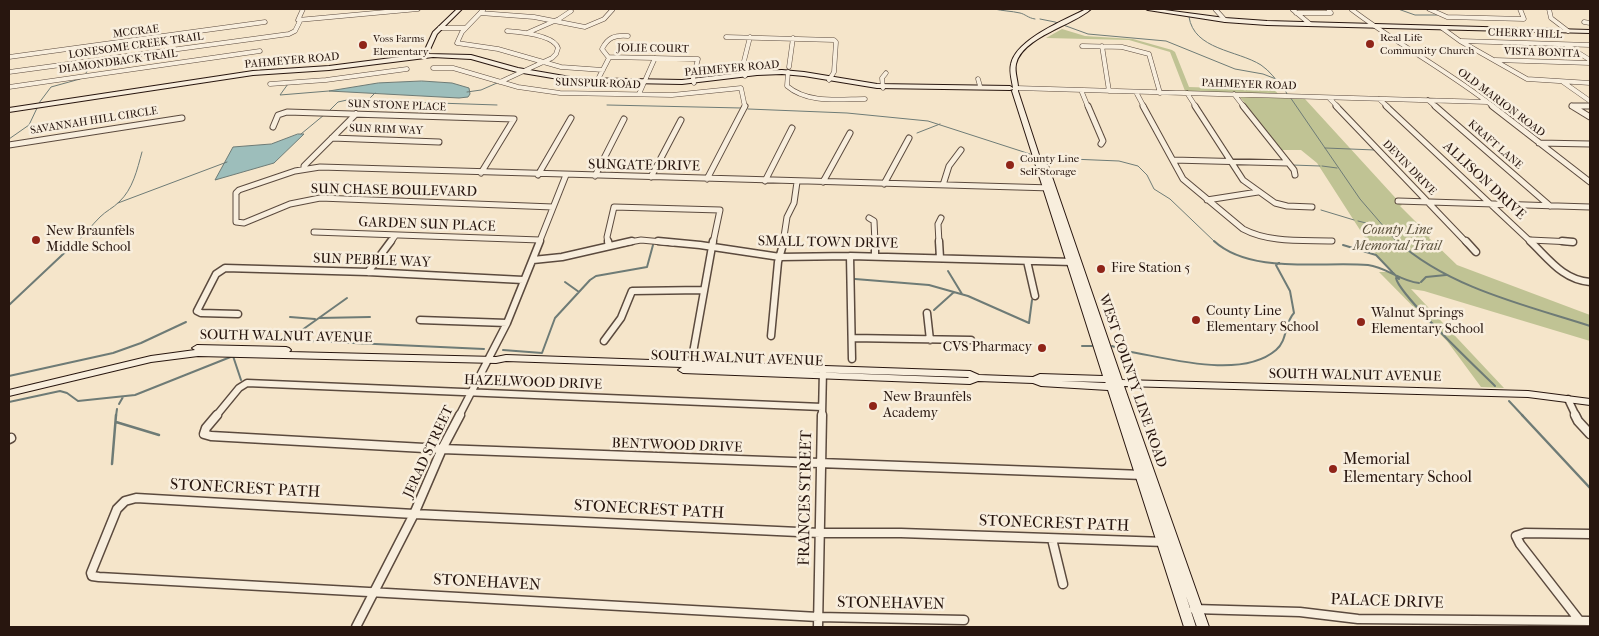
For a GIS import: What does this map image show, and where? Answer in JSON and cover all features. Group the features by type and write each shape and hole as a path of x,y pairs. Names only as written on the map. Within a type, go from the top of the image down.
{"street":[{"path":"303,9 300,21 418,9"},
{"path":"354,15 357,9"},
{"path":"425,55 440,28 460,9"},
{"path":"484,9 460,34 458,44 493,48 575,69 603,70"},
{"path":"480,13 520,15 585,27 604,19 613,9"},
{"name":"WEST COUNTY LINE ROAD","path":"1090,9 1030,42 1017,54 1012,72 1013,88 1050,188 1145,475 1173,543 1203,627"},
{"path":"1148,9 1225,20 1590,32"},
{"path":"1215,9 1225,20"},
{"path":"1292,9 1310,24"},
{"path":"1296,13 1331,13 1328,9"},
{"name":"OLD MARION ROAD","path":"1351,9 1372,26 1467,87 1590,182"},
{"path":"1429,9 1444,17 1524,19 1520,9"},
{"path":"1549,9 1551,18 1568,32"},
{"path":"527,34 556,21 570,11"},
{"path":"520,15 524,12"},
{"name":"LONESOME CREEK TRAIL","path":"9,72 266,37 294,32 300,21"},
{"name":"MCCRAE","path":"9,57 265,22"},
{"path":"1584,22 1590,23"},
{"path":"440,28 465,28"},
{"path":"1442,28 1460,41 1528,80 1590,83"},
{"path":"500,82 556,55 558,46 552,41 507,31"},
{"path":"125,42 128,35"},
{"path":"597,81 609,57 602,49 610,36 628,36"},
{"path":"726,37 834,40 836,42 834,72 830,79"},
{"path":"744,75 742,69 750,37"},
{"path":"793,38 787,86 795,93 818,98 865,99"},
{"name":"CHERRY HILL","path":"1460,41 1590,45"},
{"path":"1565,44 1590,61"},
{"path":"1082,46 1126,48 1150,55 1160,93"},
{"path":"1102,46 1109,91"},
{"name":"DIAMONDBACK TRAIL","path":"9,86 260,51"},
{"name":"PAHMEYER ROAD","path":"9,110 253,73 348,66 425,55 471,57 555,80 694,82 788,71 862,87 1013,88 1487,102"},
{"name":"JOLIE COURT","path":"609,57 698,59 694,82"},
{"path":"639,94 655,58"},
{"name":"VISTA BONITA","path":"1494,60 1590,61"},
{"path":"74,77 82,62"},
{"path":"348,66 350,76"},
{"name":"SUNSPUR ROAD","path":"433,68 453,68 528,89 560,93 692,94 741,88 746,103 744,110 707,179"},
{"path":"270,84 407,69"},
{"path":"883,87 882,76 886,73"},
{"path":"978,78 980,86"},
{"path":"1563,82 1590,101"},
{"name":"PAHMEYER ROAD","path":"883,87 980,86 1013,88"},
{"path":"1081,90 1103,141 1101,144"},
{"path":"1136,92 1186,182 1243,228 1254,235 1266,238 1332,240"},
{"path":"789,95 795,93"},
{"path":"1187,93 1232,161 1238,175 1272,201 1283,205 1312,207"},
{"path":"1234,94 1288,163 1295,175"},
{"name":"DEVIN DRIVE","path":"1329,98 1476,252"},
{"name":"ALLISON DRIVE","path":"1379,99 1488,204 1572,280 1590,282"},
{"name":"KRAFT LANE","path":"1428,100 1550,206"},
{"path":"1590,106 1572,106 1590,117"},
{"name":"SUN STONE PLACE","path":"273,127 278,115 281,113 513,119 481,173"},
{"path":"304,169 304,166 356,114"},
{"name":"SAVANNAH HILL CIRCLE","path":"9,145 182,118"},
{"path":"538,175 571,118"},
{"path":"595,176 624,119"},
{"path":"651,177 681,120"},
{"path":"765,181 792,128"},
{"path":"823,182 850,133"},
{"name":"SUN RIM WAY","path":"332,138 439,142"},
{"path":"884,184 909,138"},
{"path":"1539,143 1590,144"},
{"path":"943,185 943,179 956,153 961,150"},
{"path":"1173,160 1288,163"},
{"name":"SUNGATE DRIVE","path":"238,191 304,169 327,167 566,176 1050,188"},
{"name":"JERAD STREET","path":"356,627 414,514 442,449 470,393 492,360 566,176"},
{"path":"772,336 780,256 787,217 794,203 797,182"},
{"name":"SUN CHASE BOULEVARD","path":"238,191 236,222 239,224 290,204 320,198 553,207"},
{"path":"1207,200 1258,192"},
{"path":"1398,201 1590,207"},
{"path":"609,245 607,238 614,207 720,210 703,290 691,364"},
{"path":"869,218 874,221 875,256"},
{"path":"941,218 938,224 946,266"},
{"name":"GARDEN SUN PLACE","path":"314,232 540,240"},
{"path":"368,272 395,236"},
{"name":"SMALL TOWN DRIVE","path":"533,260 562,257 609,245 641,240 780,256 875,256 1073,262"},
{"path":"1529,240 1573,242"},
{"path":"850,256 852,359"},
{"path":"1027,261 1036,296"},
{"name":"SUN PEBBLE WAY","path":"238,314 197,312 206,290 220,270 228,268 368,272 524,280"},
{"path":"604,342 613,331 631,298 632,291 703,290"},
{"path":"927,313 930,340"},
{"path":"420,320 507,323"},
{"path":"852,338 972,340"},
{"name":"SOUTH WALNUT AVENUE","path":"9,387 151,354 210,347 400,354 415,359"},
{"name":"SOUTH WALNUT AVENUE","path":"9,393 151,359 198,353 415,359 492,360 506,358 691,364 970,381 977,378 1034,380 1041,383 1113,383 1528,394 1590,402"},
{"name":"SOUTH WALNUT AVENUE","path":"492,360 504,363 823,372"},
{"name":"FRANCES STREET","path":"818,627 823,372"},
{"name":"HAZELWOOD DRIVE","path":"204,434 206,428 244,384 822,407"},
{"path":"1568,398 1578,421 1590,434"},
{"name":"BENTWOOD DRIVE","path":"204,434 211,436 442,449 1145,475"},
{"name":"WEST COUNTY LINE ROAD","path":"1145,475 1161,542 1190,627"},
{"name":"STONECREST PATH","path":"125,501 136,498 414,514 820,533 901,533 1173,543"},
{"name":"STONEHAVEN","path":"125,501 117,509 92,570 92,576 818,617 964,620"},
{"path":"1579,620 1520,544 1516,536 1525,533 1590,534"},
{"path":"1052,539 1063,584"},
{"name":"PALACE DRIVE","path":"1184,609 1300,612 1360,623 1590,621"}],"green space":[{"path":"1062,29 1085,36 1133,39 1172,50 1175,52 1189,87 1275,90 1278,94 1185,91 1170,52 1129,40 1046,38"},
{"name":"County Line Memorial Trail","path":"1240,97 1305,99 1402,205 1400,206 1430,236 1429,238 1457,265 1590,315 1590,341 1424,291 1411,289 1504,388 1481,387 1447,341 1379,272 1394,272 1378,258 1317,163 1301,150 1281,150"}],"water":[{"path":"422,81 452,83 469,88 470,94 468,97 459,98 329,91 378,83"},
{"path":"298,134 304,134 274,163 215,180 233,147 271,144"}],"waterway":[{"path":"994,9 1020,13 1035,19"},
{"path":"1398,9 1415,15 1437,15"},
{"path":"1189,17 1193,28 1208,43 1261,65 1275,79"},
{"path":"1040,19 1055,22 1088,34 1166,41 1235,69 1263,74 1275,79"},
{"path":"86,73 93,61"},
{"path":"39,103 51,87 80,79"},
{"path":"1275,79 1283,88"},
{"path":"467,92 481,90 497,83"},
{"path":"288,84 280,95 329,91"},
{"path":"1285,90 1287,94"},
{"path":"368,100 375,93"},
{"path":"1290,97 1325,148"},
{"path":"330,110 338,102 347,100 497,105"},
{"path":"607,105 741,108"},
{"path":"9,139 29,125 38,106"},
{"path":"748,109 847,113 928,121 939,124"},
{"path":"301,134 324,115"},
{"path":"917,133 939,124"},
{"path":"939,124 1030,154"},
{"path":"1325,148 1375,150"},
{"path":"1325,148 1360,199 1398,243"},
{"path":"118,203 124,197 134,179 142,152"},
{"path":"1047,158 1119,161 1138,166 1147,175 1154,189 1170,199 1216,243"},
{"path":"118,203 227,162"},
{"path":"1292,165 1320,166"},
{"path":"1322,166 1337,168"},
{"path":"76,243 100,217 118,203"},
{"path":"1321,210 1354,220"},
{"path":"1358,221 1382,227"},
{"path":"9,305 77,241"},
{"path":"1214,241 1229,252 1247,259 1279,263"},
{"path":"1397,241 1440,271 1464,283 1514,302 1590,326"},
{"path":"579,292 596,276 647,267 653,245"},
{"path":"1343,245 1376,255 1395,275"},
{"path":"1112,346 1126,351 1204,364 1244,364 1261,359 1280,346 1294,313 1290,291 1276,265 1279,263"},
{"path":"1279,263 1368,265 1381,268 1395,275"},
{"path":"948,271 962,294"},
{"path":"1395,275 1419,283"},
{"path":"1395,275 1399,279"},
{"path":"1421,282 1426,277 1446,275"},
{"path":"1396,278 1410,300 1495,386"},
{"path":"855,279 929,285 954,292"},
{"path":"565,282 579,292"},
{"path":"503,350 542,353 555,318 579,292"},
{"path":"934,310 954,292"},
{"path":"954,292 968,296 1029,323 1032,300"},
{"path":"288,340 347,298"},
{"path":"290,317 315,319"},
{"path":"319,318 370,317"},
{"path":"9,376 113,353 141,343 186,322"},
{"path":"266,341 273,339 288,340"},
{"path":"288,340 484,349"},
{"path":"1082,346 1092,346"},
{"path":"9,402 60,391 67,393 78,401 135,395 233,356 241,380"},
{"path":"119,404 123,397"},
{"path":"1509,401 1523,416"},
{"path":"116,416 117,409"},
{"path":"112,464 116,415"},
{"path":"1522,415 1590,488"},
{"path":"116,422 159,435"}],"place":[{"name":"Real Life Community Church","path":"1370,44"},
{"name":"Voss Farms Elementary","path":"363,45"},
{"name":"County Line Self Storage","path":"1010,165"},
{"name":"New Braunfels Middle School","path":"36,240"},
{"name":"Fire Station 5","path":"1101,269"},
{"name":"County Line Elementary School","path":"1196,320"},
{"name":"Walnut Springs Elementary School","path":"1361,322"},
{"name":"CVS Pharmacy","path":"1042,348"},
{"name":"New Braunfels Academy","path":"873,406"},
{"name":"Memorial Elementary School","path":"1333,469"}]}
